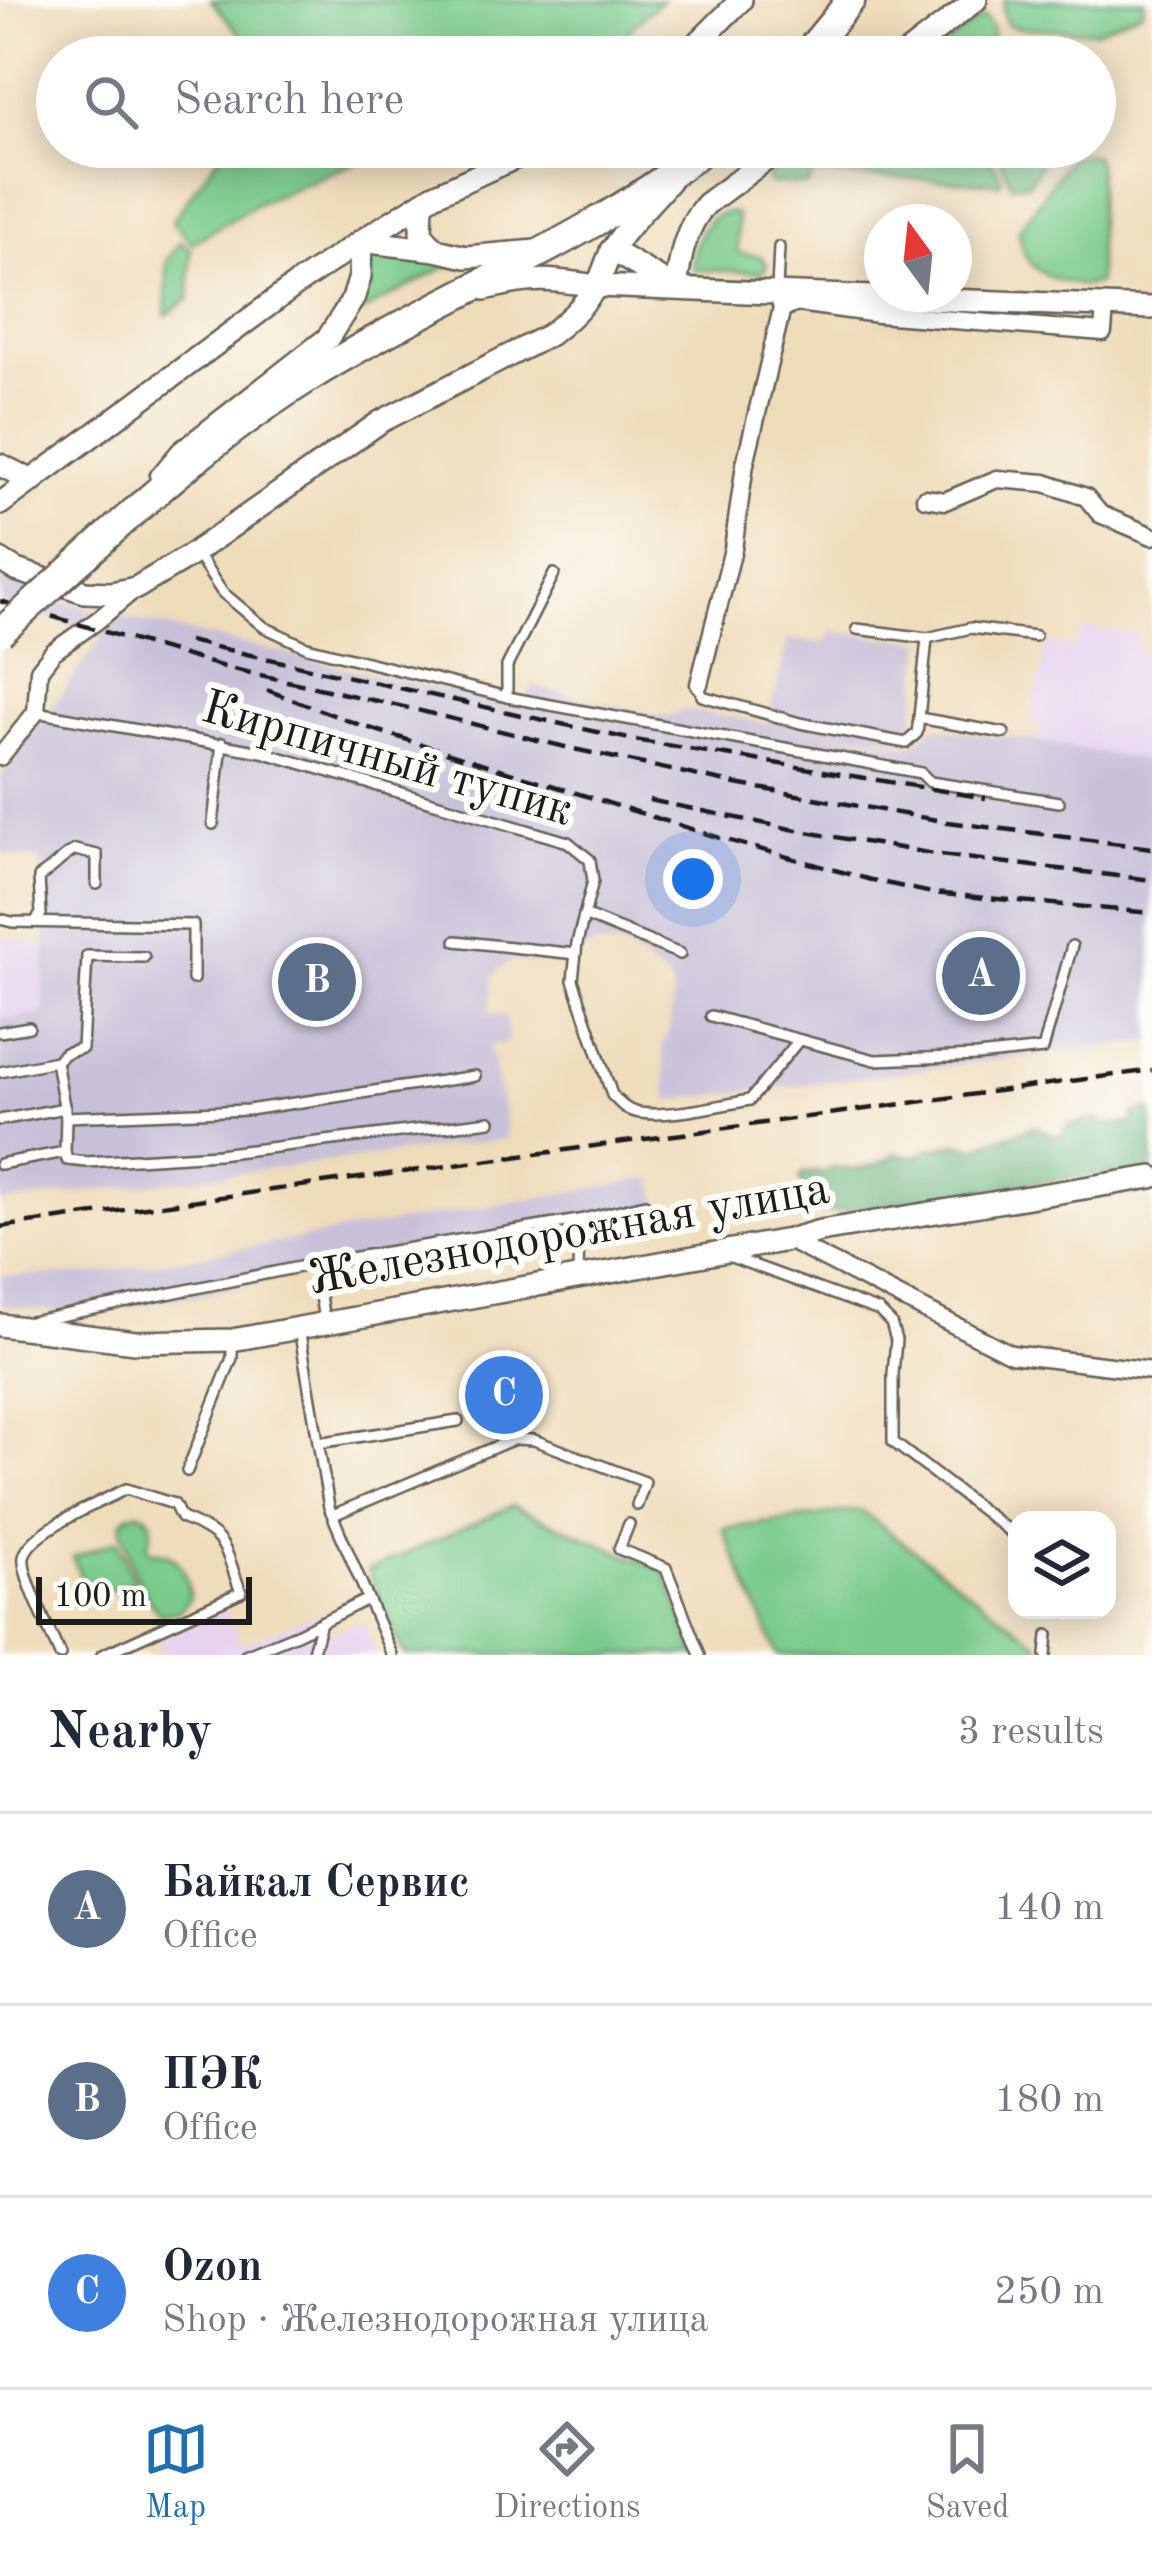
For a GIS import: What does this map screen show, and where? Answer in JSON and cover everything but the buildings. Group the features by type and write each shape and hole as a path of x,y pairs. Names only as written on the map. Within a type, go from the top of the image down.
{"main road":[{"path":"822,36 851,0"},
{"path":"0,633 124,520 304,381 455,297 545,264 681,168"}],"street":[{"path":"704,36 741,0"},
{"path":"929,36 976,0"},
{"path":"0,504 33,481 48,457 297,284 422,203 495,168"},
{"path":"676,288 680,255 695,215 755,168"},
{"path":"0,757 36,712 39,670 53,652 136,588 380,422 549,335 597,286 611,250 678,170"},
{"path":"422,203 421,233 436,250"},
{"path":"361,241 545,264 597,286 676,288 878,314 1103,332 1105,307"},
{"path":"124,520 182,452 328,338 353,299 360,277 361,241"},
{"path":"611,250 676,288"},
{"path":"545,264 565,288 572,306 570,315"},
{"path":"779,300 864,298"},
{"path":"699,684 733,549 745,464 779,300"},
{"path":"972,300 1152,308"},
{"path":"0,465 33,481"},
{"path":"925,498 945,501 997,479 1045,483 1085,497 1100,514 1152,536"},
{"path":"0,560 16,570 86,592 136,588"},
{"name":"Железнодорожная улица","path":"5,1326 135,1342 232,1340 820,1231 1152,1177"},
{"path":"788,1240 1011,1354 1152,1371"}],"lane":[{"path":"779,247 779,300"},
{"path":"195,552 222,592 264,627 308,647 507,697 920,773 930,782 1058,802"},
{"path":"507,697 507,666 554,574"},
{"path":"857,629 927,638 971,628 1034,636"},
{"path":"699,684 702,696 800,723 906,743 917,734 927,638"},
{"name":"Кирпичный тупик","path":"36,712 262,752 568,842 590,860 592,881 573,980 612,1095 626,1109 638,1113 750,1100 799,1040"},
{"path":"919,718 1004,733"},
{"path":"213,824 222,743"},
{"path":"35,922 40,914 39,877 65,855 75,850 97,855 97,884"},
{"path":"584,914 680,954"},
{"path":"0,919 193,925 194,979"},
{"path":"456,940 576,954"},
{"path":"711,1016 875,1060 1043,1049 1072,946"},
{"path":"0,1072 56,1061 82,1048 87,956 144,957"},
{"path":"0,1032 29,1027"},
{"path":"56,1061 67,1160 218,1154 490,1121"},
{"path":"0,1120 65,1113 248,1110 475,1076"},
{"path":"0,1163 65,1152"},
{"path":"5,1326 645,1204"},
{"path":"578,1279 579,1220"},
{"path":"717,1252 879,1311 891,1323 896,1340 893,1442 1008,1530"},
{"path":"314,1264 325,1324"},
{"path":"299,1328 333,1515 392,1655"},
{"path":"187,1472 232,1358 232,1340"},
{"path":"319,1443 458,1421"},
{"path":"333,1515 504,1441 523,1438 646,1482 637,1505"},
{"path":"60,1655 25,1570 25,1551 73,1515 126,1489 174,1504 181,1518 213,1531 241,1592 102,1655"},
{"path":"174,1504 179,1490"},
{"path":"628,1524 619,1549 665,1568 700,1655"},
{"path":"244,1655 368,1599"},
{"path":"310,1655 321,1622"},
{"path":"299,1633 310,1655"},
{"path":"1046,1655 1048,1635"}],"shaded area":[{"path":"0,579 100,612 521,707 533,686 665,717 685,710 768,723 788,639 827,643 831,632 923,641 913,730 900,738 801,728 912,745 934,727 1152,762 1152,1041 668,1101 662,1046 670,1026 670,981 623,946 593,946 557,964 509,961 493,976 490,1014 506,1016 508,1043 489,1045 507,1139 0,1203 0,1020 44,1013 45,948 42,860 0,854 0,778 103,636 0,604"},
{"path":"1082,627 1140,635 1138,650 1150,654 1152,762 1037,742 1040,722 1030,721 1047,643 1075,647"},
{"path":"0,934 45,948 44,1013 0,1020"},
{"path":"653,1178 660,1211 88,1314 0,1306 0,1276 94,1274"},
{"path":"224,1604 241,1644 322,1612 331,1633 363,1621 377,1655 164,1655 155,1633"}],"green space":[{"path":"211,0 662,0 628,30 631,36 240,34"},
{"path":"1004,0 1145,0 1142,11 1095,31 1017,28 1007,24"},
{"path":"985,17 992,36 957,36"},
{"path":"210,168 342,168 260,202 192,243 172,221"},
{"path":"776,168 810,168 813,175 808,185 770,183 768,174"},
{"path":"817,168 996,168 1002,180 998,183 820,174"},
{"path":"1004,168 1038,168 1028,183 1012,184"},
{"path":"1062,168 1098,168 1098,283 1073,284 1039,271 1027,259 1019,230"},
{"path":"725,213 737,217 738,253 760,256 767,265 763,272 694,270 699,235 710,220"},
{"path":"180,242 191,249 189,299 166,315 167,261"},
{"path":"366,246 453,263 350,318"},
{"path":"1152,1110 1152,1170 833,1212 815,1209 814,1193 799,1179 803,1173 833,1167 866,1168 896,1153 915,1157 959,1143 975,1148 1033,1126 1059,1137 1068,1125 1097,1119 1108,1124 1133,1123 1135,1112"},
{"path":"512,1506 665,1571 698,1655 404,1655 368,1571"},
{"path":"860,1510 1039,1644 1037,1655 778,1655 723,1529"},
{"path":"138,1512 150,1521 147,1546 172,1557 184,1573 189,1599 178,1612 161,1614 136,1575 121,1530 122,1521"},
{"path":"118,1540 134,1581 89,1598 73,1557"}],"railway":[{"path":"0,601 224,667 736,784 948,822 1152,848"},
{"path":"188,641 629,739 986,798"},
{"path":"267,690 360,725 723,839 871,880 932,893 1152,913"},
{"path":"649,800 940,855 1152,880"},
{"path":"0,1227 1152,1070"}],"place":[{"name":"Байкал Сервис","path":"981,976"},
{"name":"ПЭК","path":"317,982"},
{"name":"Ozon","path":"504,1395"}]}
